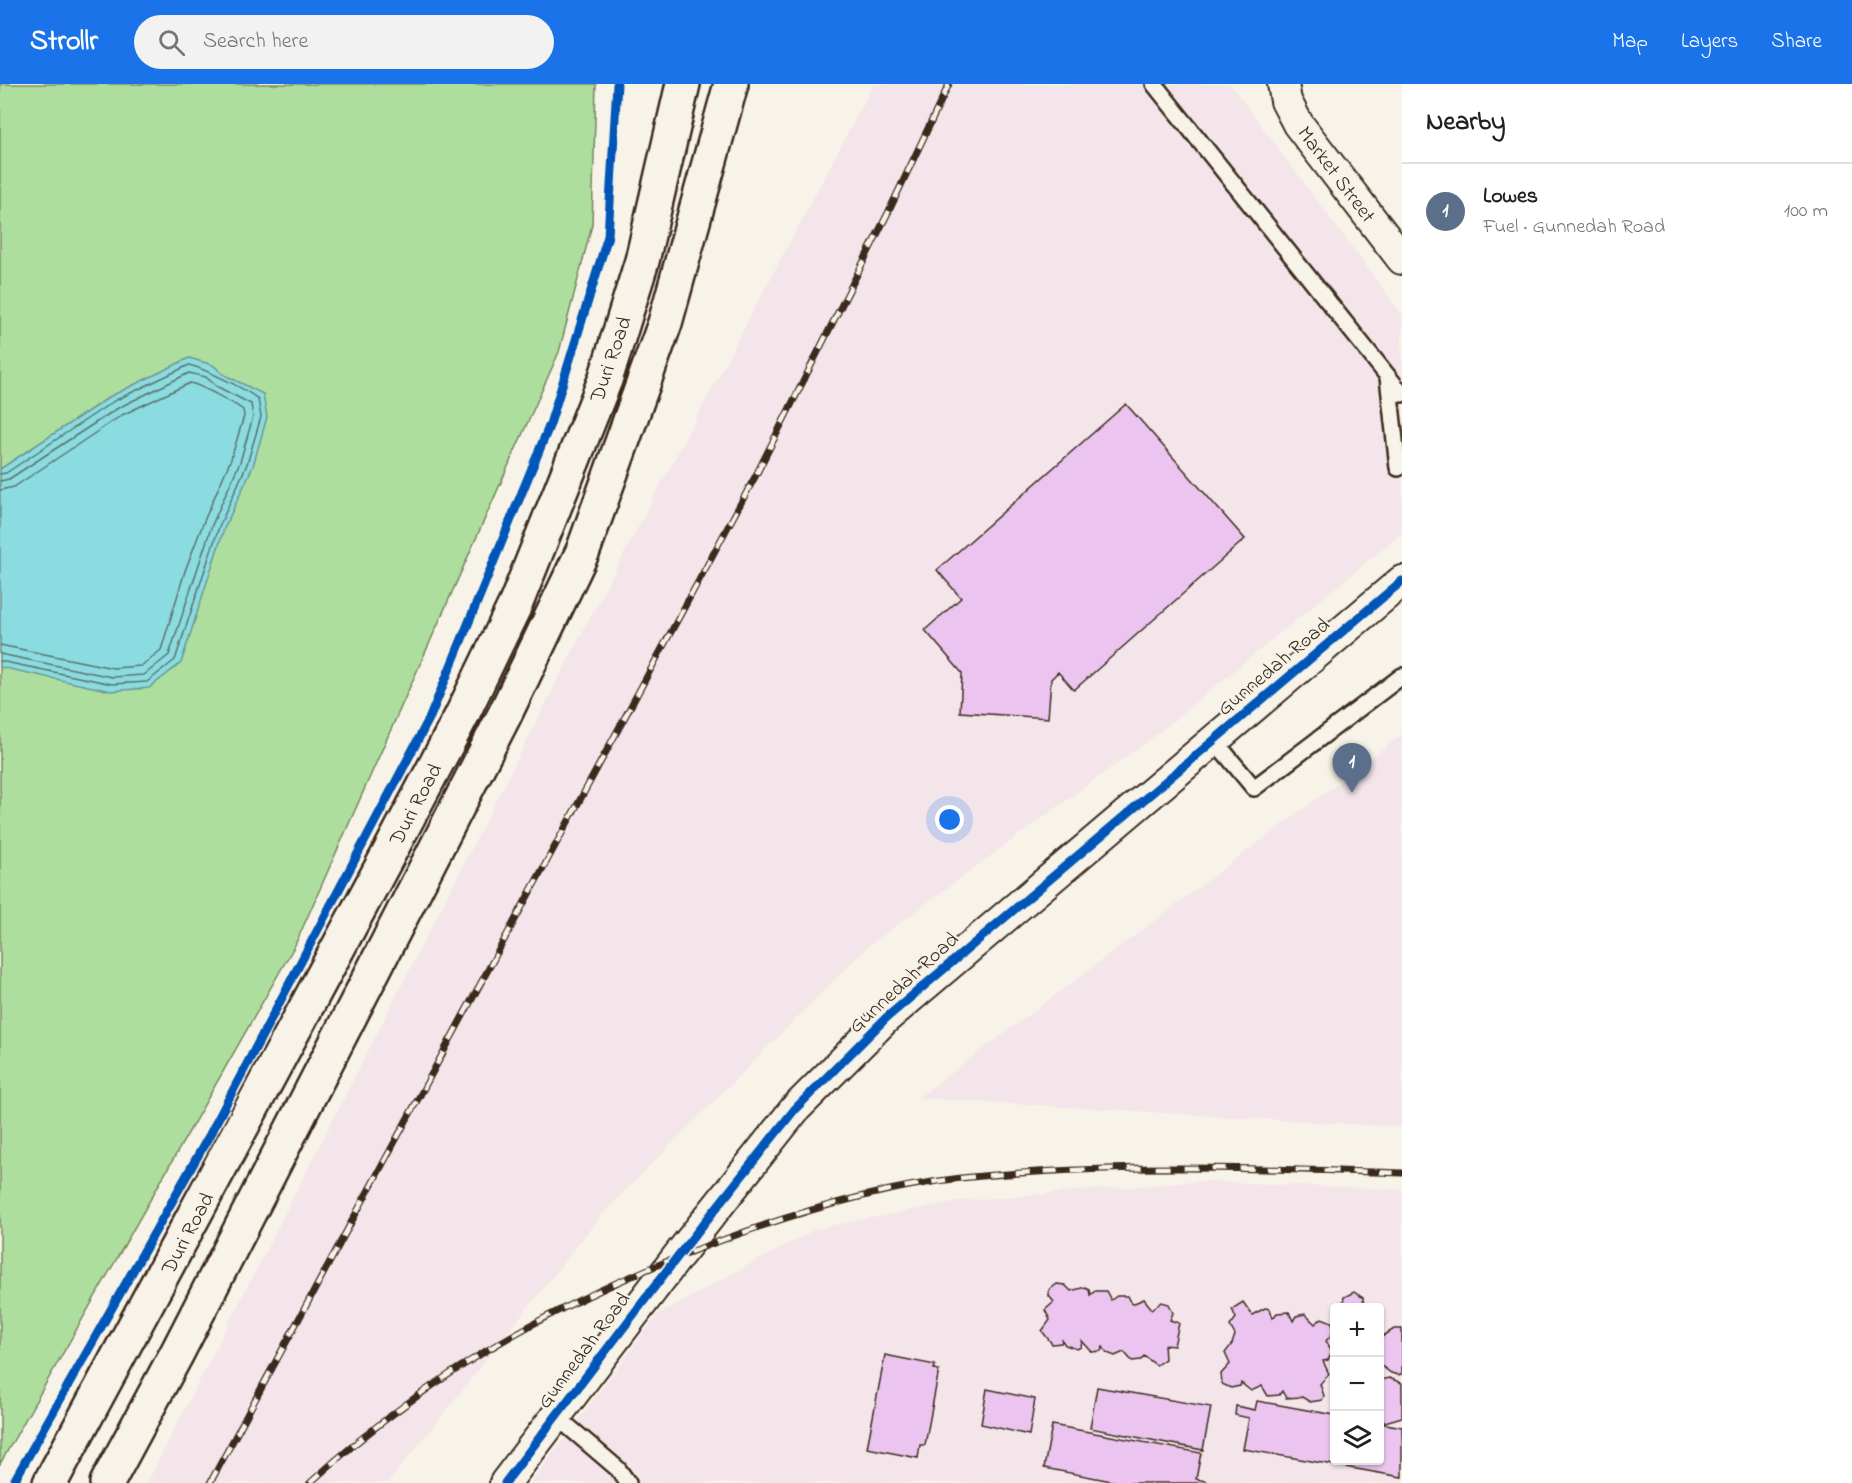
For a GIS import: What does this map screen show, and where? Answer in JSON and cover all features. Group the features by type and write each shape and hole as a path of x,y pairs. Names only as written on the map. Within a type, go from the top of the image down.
{"main road":[{"name":"Duri Road","path":"50,1483 404,825 461,717 516,603 604,380 642,261 683,84"},
{"name":"Duri Road","path":"107,1483 177,1353 499,725 583,550 665,323 731,84"}],"street":[{"name":"Market Street","path":"1283,84 1286,101 1298,124 1402,259"},
{"name":"Gunnedah Road","path":"505,1483 795,1109 886,1018 1402,581"}],"lane":[{"path":"1154,84 1402,394"},
{"path":"1388,376 1398,468"},
{"path":"1214,740 1254,788 1402,676"},
{"path":"556,1416 618,1469 628,1483"}],"shaded area":[{"path":"874,84 1230,84 1402,314 1402,533 1157,734 868,946 603,1213 388,1483 147,1483 585,627"},
{"path":"1402,735 1402,1127 918,1098"},
{"path":"1203,1181 1402,1190 1402,1483 531,1483 658,1314 816,1229 958,1201"}],"green space":[{"path":"0,84 596,84 592,225 559,352 295,945 0,1464"}],"water":[{"path":"189,358 213,365 223,374 263,394 267,417 253,466 224,529 181,663 149,688 111,691 0,667 0,469 111,396"}],"building":[{"path":"1126,404 1245,539 1074,690 1058,672 1051,679 1048,718 960,712 962,673 925,630 961,598 937,570"},
{"path":"1057,1284 1065,1285 1071,1291 1085,1287 1089,1289 1090,1295 1095,1291 1106,1291 1111,1300 1117,1296 1128,1296 1132,1304 1144,1299 1152,1309 1162,1302 1169,1304 1173,1313 1170,1320 1179,1323 1174,1346 1164,1345 1165,1359 1156,1365 1144,1356 1141,1360 1132,1361 1124,1352 1115,1356 1107,1353 1103,1347 1101,1351 1092,1352 1082,1341 1081,1347 1077,1349 1065,1345 1062,1340 1061,1343 1052,1344 1042,1331 1050,1320 1045,1310 1054,1302 1049,1296 1049,1290"},
{"path":"1354,1292 1363,1298 1364,1303 1343,1303 1344,1297"},
{"path":"1243,1302 1252,1315 1265,1308 1270,1309 1273,1318 1277,1313 1289,1312 1293,1321 1296,1316 1305,1314 1315,1324 1322,1318 1330,1321 1330,1336 1326,1341 1330,1348 1330,1356 1328,1360 1323,1361 1329,1374 1320,1384 1324,1396 1322,1400 1310,1402 1302,1397 1286,1398 1282,1391 1279,1395 1268,1396 1262,1386 1251,1391 1241,1383 1240,1386 1231,1388 1222,1384 1221,1374 1230,1364 1225,1353 1235,1335 1230,1326 1236,1318 1232,1309"},
{"path":"1394,1329 1402,1329 1402,1374 1391,1373 1384,1368 1384,1335"},
{"path":"885,1355 935,1365 934,1369 939,1370 925,1445 920,1445 918,1458 867,1448"},
{"path":"1389,1378 1402,1383 1402,1417 1385,1422 1384,1422 1384,1379"},
{"path":"1097,1387 1211,1407 1203,1450 1090,1428"},
{"path":"987,1389 1035,1399 1029,1435 981,1424"},
{"path":"1257,1401 1330,1414 1330,1464 1243,1449 1249,1418 1235,1415 1236,1406 1255,1410"},
{"path":"1384,1424 1402,1427 1402,1477 1334,1465 1384,1465"},
{"path":"1052,1425 1201,1453 1196,1479 1206,1481 1206,1483 1122,1483 1044,1468"}],"railway":[{"path":"210,1483 756,475 888,213 949,84"},
{"path":"310,1483 408,1402 511,1336 621,1281 766,1224 821,1207 904,1187 961,1178 1016,1173 1182,1168 1402,1173"}],"cycle path":[{"path":"13,1483 209,1136 430,717 550,424 608,236 617,84"},
{"path":"505,1483 678,1256 795,1109 886,1018 1402,581"}],"place":[{"name":"Lowes","path":"1352,793"}]}
